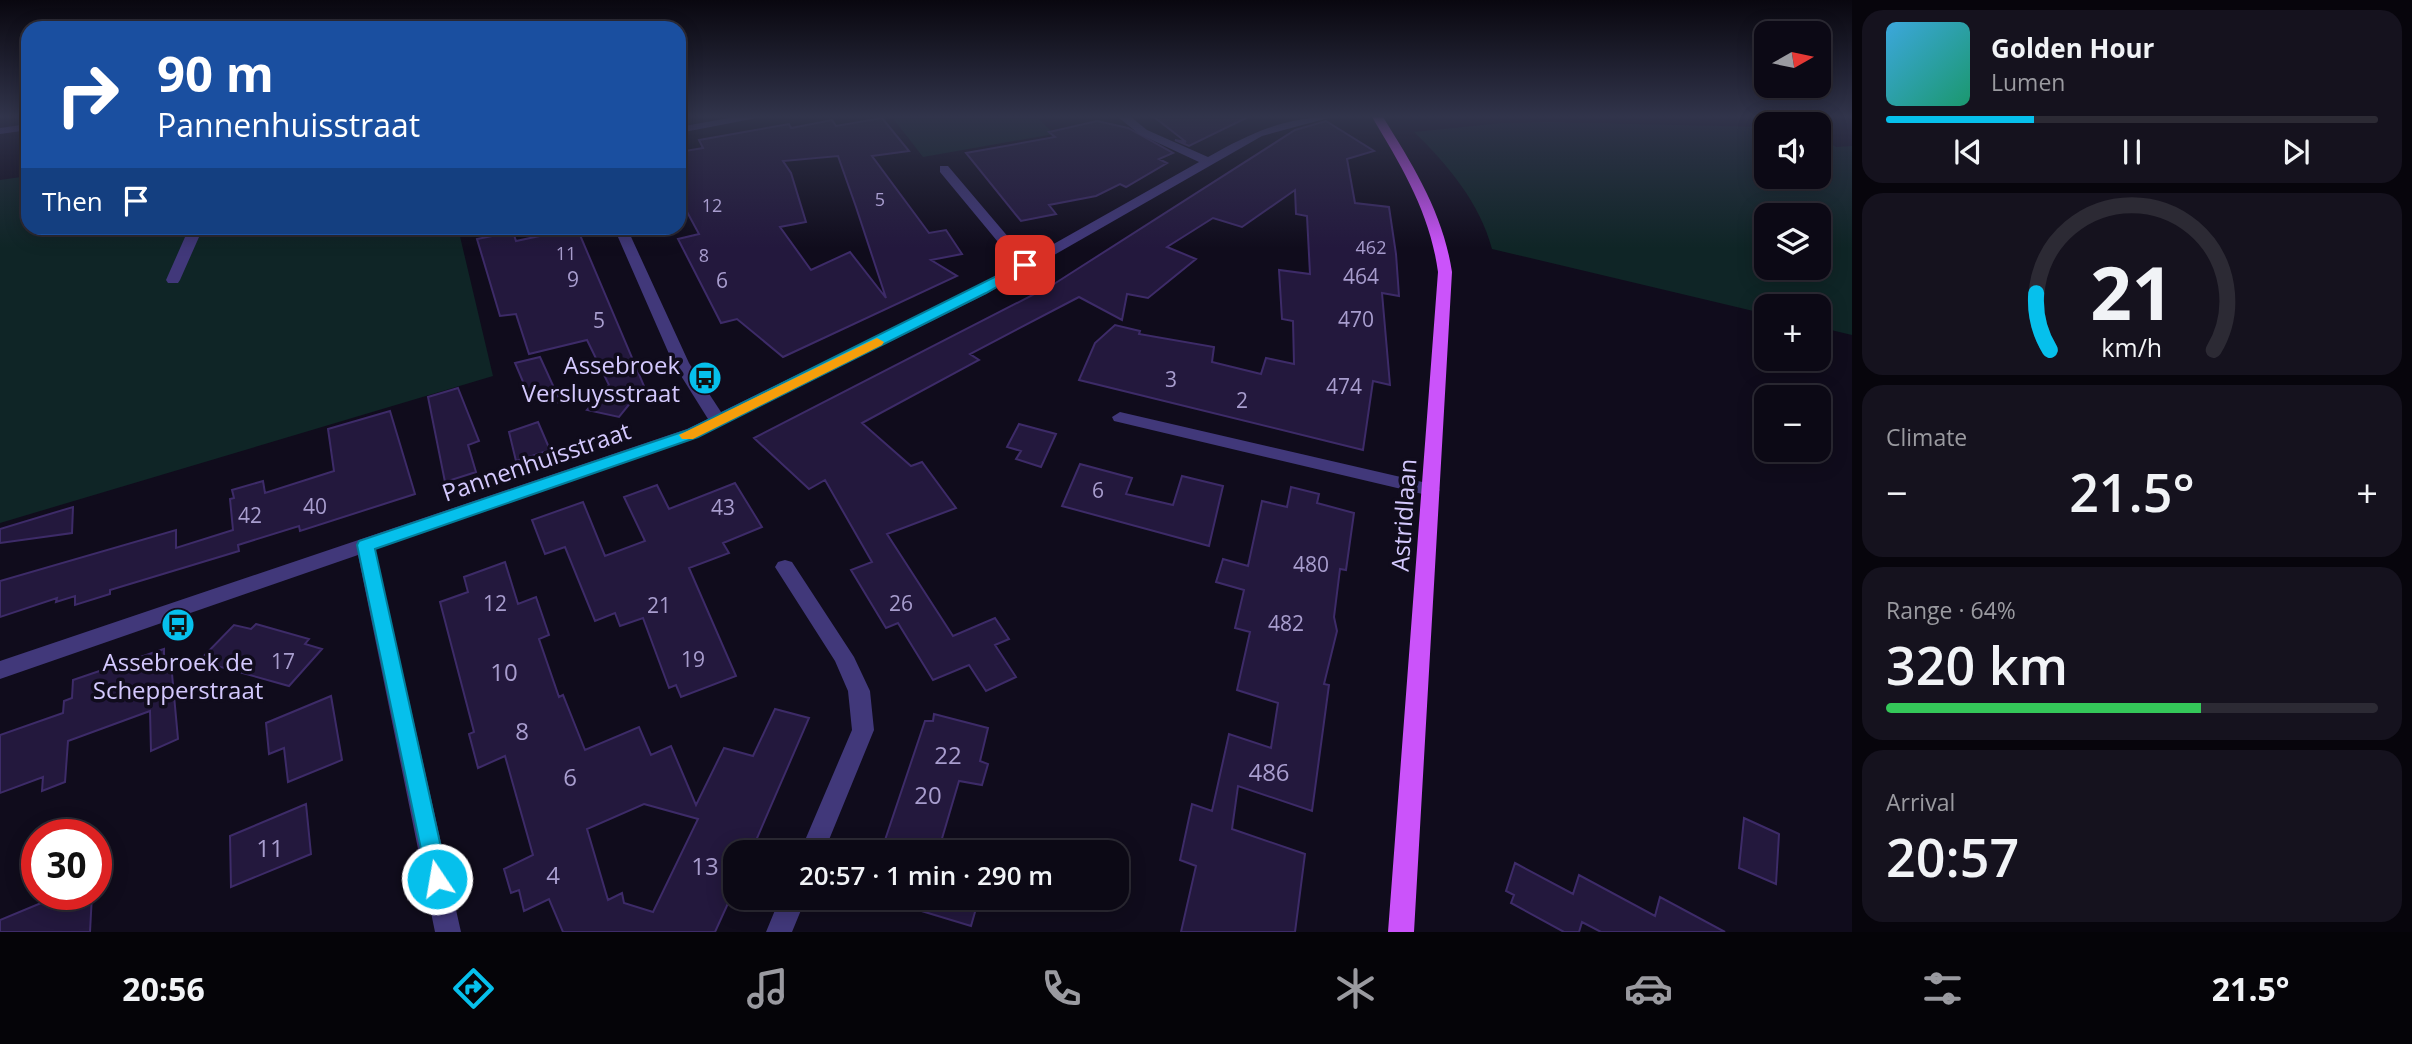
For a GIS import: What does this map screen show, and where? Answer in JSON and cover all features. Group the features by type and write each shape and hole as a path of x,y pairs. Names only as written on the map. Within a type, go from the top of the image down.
{"main road":[{"name":"Astridlaan","path":"1401,932 1445,272 1444,252 1430,208 1405,160"}],"street":[{"name":"Pannenhuisstraat","path":"0,670 693,433 981,291 1211,160"},
{"path":"944,170 1025,265"},
{"path":"173,280 193,235"},
{"path":"623,235 681,363 718,421"},
{"path":"1120,417 1431,490"},
{"path":"365,545 448,932"},
{"path":"785,567 844,657 859,691 863,730 817,840"},
{"path":"779,932 788,910"}],"green space":[{"path":"1441,160 1754,160 1754,189 1831,189 1831,160 1852,160 1852,335 1831,330 1831,294 1754,294 1754,311 1492,249 1487,232 1471,200"},
{"path":"21,177 21,235 460,235 493,376 0,523 0,180"}],"building":[{"path":"686,160 789,160 783,161 791,173 806,222 780,227 811,270 850,252 886,298 840,160 875,160 929,233 946,230 962,254 931,260 957,276 783,357 737,319 721,323 678,239 699,234 686,210"},
{"path":"972,160 1162,160 1167,163 1126,187 1120,184 1096,196 1049,205 1056,214 1021,221"},
{"path":"1247,160 1347,160 1355,203 1389,207 1399,296 1382,293 1390,385 1373,381 1363,450 1079,380 1095,343 1115,325 1140,331 1139,334 1214,347 1212,362 1261,374 1266,358 1294,364 1293,321 1282,319 1279,270 1310,274 1307,216 1296,214 1295,190 1242,227 1213,218 1167,247 1196,259 1148,298 1127,294 1122,320 1079,297 970,354 979,360 862,423 911,466 922,462 956,508 887,534 953,636 995,618 1009,639 995,645 1016,677 986,691 969,665 933,680 898,623 886,628 851,570 872,562 825,480 809,489 754,438 1054,284"},
{"path":"514,235 516,241 544,235 580,235 644,386 619,417 587,410 609,385 587,340 529,354 516,314 500,316 477,239"},
{"path":"540,357 561,403 529,396 515,363"},
{"path":"458,388 479,441 468,445 476,472 445,482 428,397"},
{"path":"390,411 415,494 300,531 299,526 238,545 239,551 110,590 110,594 75,605 75,596 56,602 57,598 0,617 0,581 176,530 176,548 233,530 230,499 234,498 232,490 263,481 265,493 334,471 328,429"},
{"path":"538,422 550,450 516,461 509,432"},
{"path":"1019,424 1056,434 1041,467 1016,459 1021,451 1007,447"},
{"path":"1080,464 1132,478 1126,494 1173,505 1182,476 1223,486 1209,546 1062,506"},
{"path":"735,483 762,527 723,543 729,553 689,568 736,676 681,697 676,685 669,688 643,618 620,626 615,613 595,621 565,547 545,554 532,520 583,502 605,556 645,541 624,497 657,485 669,509"},
{"path":"1291,487 1319,494 1317,503 1354,513 1346,570 1340,569 1334,617 1337,631 1324,684 1329,685 1312,811 1238,786 1232,829 1305,854 1295,932 1181,932 1196,866 1180,860 1192,804 1212,811 1229,734 1271,748 1278,703 1237,690 1250,632 1235,628 1244,590 1216,582 1223,559 1248,566 1262,501 1287,507"},
{"path":"73,507 72,533 0,543 0,529"},
{"path":"505,562 518,604 536,597 549,635 539,639 559,697 563,695 585,750 639,727 651,755 671,746 696,805 724,748 753,756 775,709 809,718 756,840 723,840 725,910 715,932 563,932 549,899 524,911 519,890 511,893 504,869 533,855 505,756 478,768 469,734 474,732 440,602 468,592 464,577","holes":["644,804 698,819 653,912 624,903 622,893 608,900 587,829"]},
{"path":"256,624 309,639 305,644 322,649 289,686 199,661 234,625 251,629"},
{"path":"164,649 164,666 171,663 178,739 151,751 150,711 68,741 65,782 42,791 43,777 0,793 0,735 63,713 64,701 72,698 73,680"},
{"path":"331,696 342,760 288,782 284,748 269,754 266,723"},
{"path":"934,714 988,728 980,761 988,764 982,785 959,781 942,840 885,840 925,721 933,721"},
{"path":"306,804 311,854 231,887 230,836"},
{"path":"1744,818 1779,834 1776,884 1739,868"},
{"path":"1515,863 1573,894 1579,875 1655,916 1660,897 1725,932 1601,932 1582,922 1579,932 1564,932 1511,903 1514,895 1506,891"},
{"path":"24,910 91,910 90,932 0,932 0,920"},
{"path":"918,910 976,910 971,926"}],"slow traffic":[{"path":"687,435 877,342"}],"place":[{"name":"Assebroek Versluysstraat","path":"705,378"},
{"name":"Assebroek de Schepperstraat","path":"178,625"}],"route":[{"path":"437,879 365,545 693,433 981,291 1025,265"}]}
